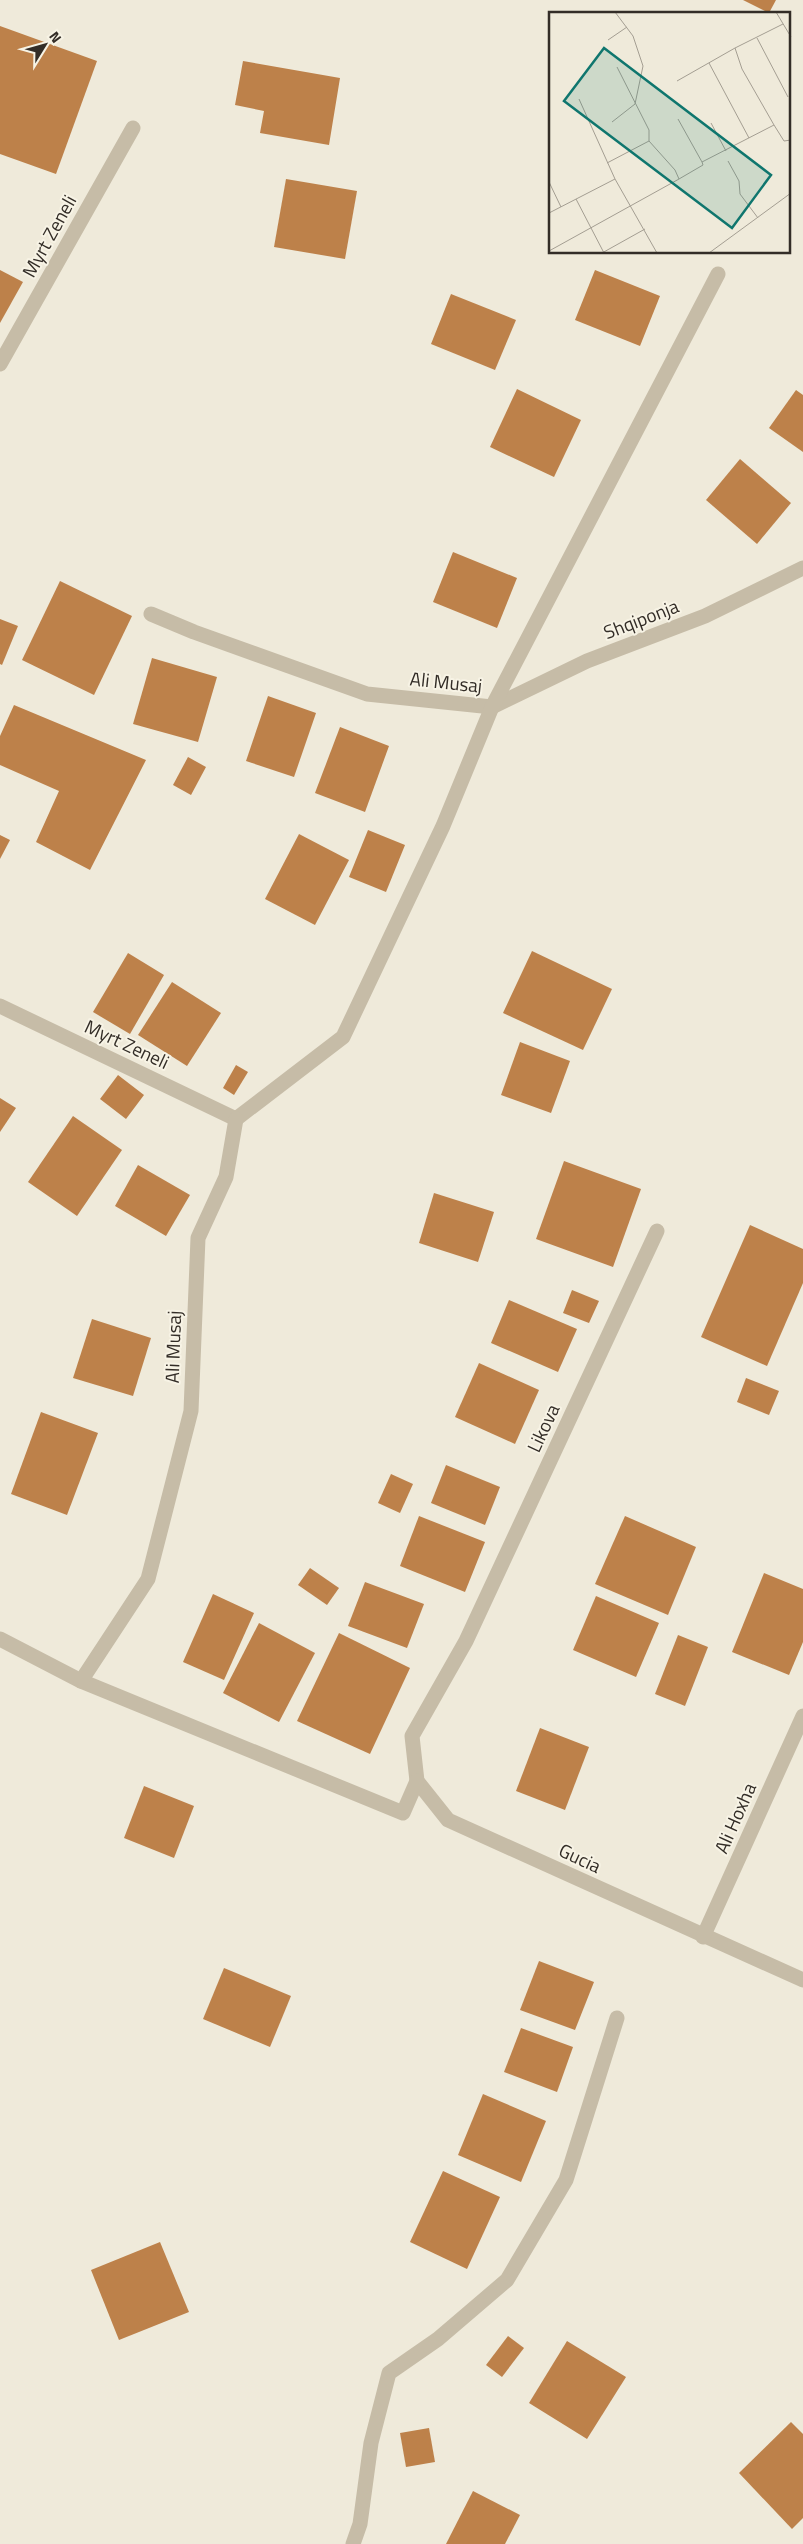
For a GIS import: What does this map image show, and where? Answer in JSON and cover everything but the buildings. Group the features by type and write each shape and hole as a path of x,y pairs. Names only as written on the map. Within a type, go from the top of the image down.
{"street":[{"name":"Myrt Zeneli","path":"0,364 133,128"},
{"path":"492,707 718,274"},
{"name":"Shqiponja","path":"492,707 587,661 705,616 803,568"},
{"name":"Ali Musaj","path":"81,1681 148,1579 191,1411 198,1238 226,1177 236,1118 344,1037 361,997 443,826 492,707 367,694 194,632 151,614"},
{"name":"Myrt Zeneli","path":"0,1006 236,1118"},
{"name":"Likova","path":"417,1781 412,1736 466,1641 657,1232"},
{"path":"0,1639 81,1681 403,1814 417,1781"},
{"name":"Ali Hoxha","path":"703,1937 803,1716"},
{"name":"Gucia","path":"417,1781 448,1820 703,1937 803,1980"},
{"path":"353,2544 360,2524 371,2443 389,2373 438,2339 507,2280 566,2180 617,2018"}]}
